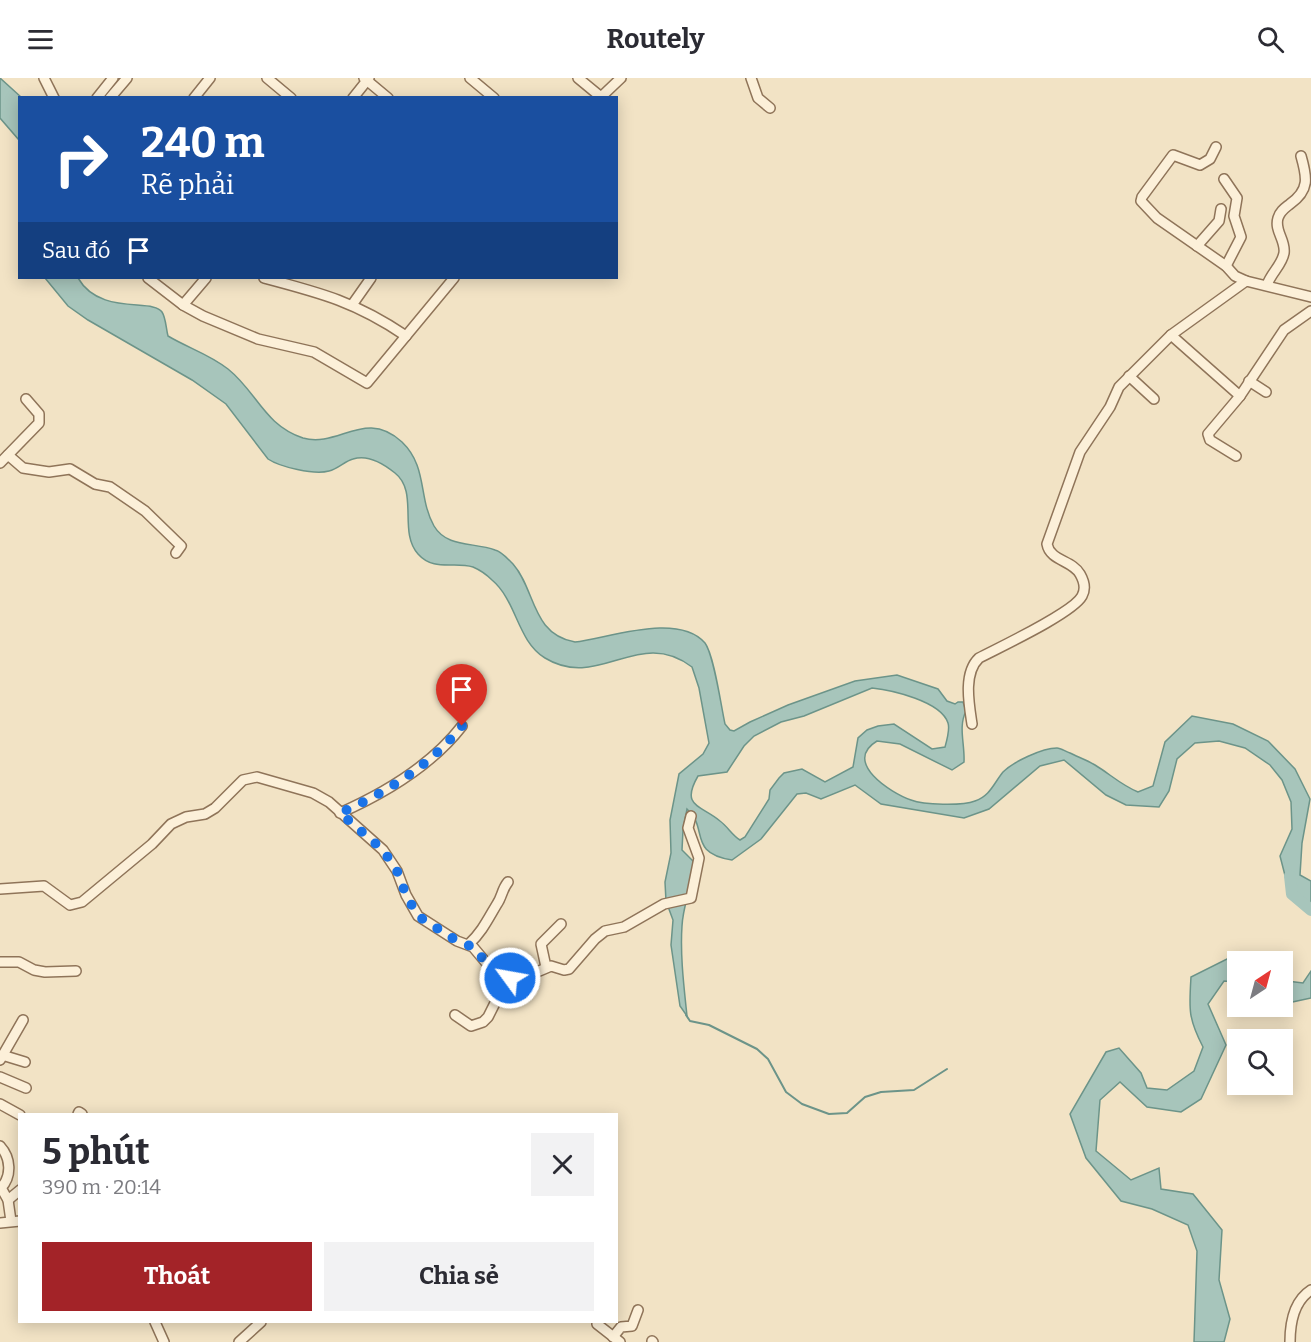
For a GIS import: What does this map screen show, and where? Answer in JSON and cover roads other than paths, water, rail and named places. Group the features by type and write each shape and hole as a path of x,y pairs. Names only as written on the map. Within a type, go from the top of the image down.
{"street":[{"path":"44,78 53,96"},
{"path":"114,78 115,95"},
{"path":"100,96 114,78"},
{"path":"115,95 127,78"},
{"path":"196,96 210,78"},
{"path":"267,78 287,96"},
{"path":"470,78 492,96"},
{"path":"578,78 600,96"},
{"path":"751,78 758,98 770,108"},
{"path":"354,96 367,79 386,96"},
{"path":"604,96 619,79"},
{"path":"1216,147 1210,159 1200,165 1173,155 1141,199 1143,206 1226,266 1235,276 1246,281 1311,297"},
{"path":"1267,285 1270,274 1280,265 1284,255 1285,245 1278,229 1278,217 1284,208 1301,196 1306,187 1306,175 1301,156"},
{"path":"1224,179 1237,198 1234,216 1241,237 1226,266"},
{"path":"1197,246 1219,221 1221,209"},
{"path":"149,279 183,304 233,330 314,352 367,383 453,279"},
{"path":"183,304 205,279"},
{"path":"268,279 315,290 352,304 406,336"},
{"path":"352,304 370,279"},
{"path":"972,724 968,699 973,663 1079,602 1084,593 1084,583 1075,567 1052,555 1047,544 1080,452 1110,406 1115,393 1171,335 1246,281"},
{"path":"1236,456 1208,437 1240,396 1284,330 1311,311"},
{"path":"1171,335 1240,396"},
{"path":"1129,376 1154,399"},
{"path":"1250,381 1266,392"},
{"path":"0,463 35,428 40,418 26,399"},
{"path":"8,454 23,468 49,472 67,469 95,484 110,487 136,504 168,531 181,546 176,552"},
{"path":"340,813 368,801 426,763 444,748 462,726"},
{"path":"0,889 44,886 74,906 82,902 152,844 171,824 186,817 206,814 215,808 236,785 250,777 266,778 313,793 329,802 383,850 397,871 406,895 418,916 457,941 469,944 494,972 522,980 546,967 569,969 600,934 624,927 664,904 688,900 692,893 699,858 688,828 691,816"},
{"path":"469,944 486,926 487,917 508,882"},
{"path":"546,967 542,944 561,924"},
{"path":"0,962 19,962 34,970 45,972 76,971"},
{"path":"455,1016 471,1026 483,1022 514,979"},
{"path":"23,1020 1,1058 25,1062"},
{"path":"0,1077 26,1088"},
{"path":"0,1104 18,1114"},
{"path":"0,1223 15,1221 1,1187 9,1176 1,1151"},
{"path":"8,1200 18,1192"},
{"path":"1290,1342 1293,1315 1302,1297 1311,1290"},
{"path":"597,1324 617,1340 621,1327 632,1326 638,1310"},
{"path":"155,1323 164,1342"},
{"path":"239,1342 260,1323"}],"water":[{"path":"0,78 20,96 18,96 18,139 0,118"},
{"path":"46,279 79,279 88,290 112,302 157,308 163,314 168,336 228,369 270,417 290,432 303,438 316,440 364,428 376,428 389,432 402,442 416,462 429,515 439,533 453,541 487,548 505,556 520,574 536,610 550,630 575,642 643,629 678,629 693,634 705,643 714,669 725,724 730,730 734,731 788,705 855,681 897,675 938,689 947,701 955,704 963,702 966,711 962,729 964,762 952,770 900,744 877,741 868,749 865,758 867,767 873,776 892,791 911,800 943,804 975,801 988,793 1003,772 1014,764 1036,753 1057,748 1092,763 1138,792 1153,786 1165,742 1192,716 1233,724 1268,741 1295,769 1310,799 1302,843 1300,875 1311,881 1311,908 1288,887 1280,856 1292,829 1291,802 1282,780 1270,765 1245,748 1219,741 1195,743 1177,759 1169,791 1159,807 1126,805 1106,795 1064,760 1040,766 989,809 964,818 881,804 855,785 821,799 806,793 797,794 761,839 732,860 709,852 704,846 693,816 687,809 682,850 693,861 682,937 687,1016 680,1006 671,945 673,920 666,901 665,882 671,853 670,820 679,774 703,754 709,743 699,688 692,667 673,656 654,653 583,668 565,666 545,658 528,642 507,599 488,576 466,565 431,563 418,554 409,535 406,491 402,481 391,470 381,463 364,458 347,461 332,470 323,472 297,470 273,462 268,459 226,404 192,380 68,306","holes":["872,688 903,694 926,703 944,715 949,725 945,747 932,749 894,724 867,730 858,738 853,767 825,782 802,769 784,773 770,790 769,799 745,837 740,840 723,823 692,800 691,794 698,776 727,772 744,746 754,736 781,722 804,716"]},
{"path":"1227,959 1227,981 1224,981 1208,1004 1226,1045 1201,1099 1181,1112 1147,1107 1120,1082 1100,1100 1096,1151 1131,1180 1159,1168 1161,1189 1193,1194 1222,1230 1219,1280 1230,1319 1224,1342 1194,1342 1197,1251 1188,1225 1152,1209 1121,1201 1086,1158 1070,1114 1106,1052 1119,1048 1141,1073 1147,1088 1167,1090 1194,1071 1203,1047 1191,1013 1191,977"},
{"path":"1311,971 1311,998 1293,1002 1293,982 1303,983"}],"waterway":[{"path":"1290,876 1292,894 1311,910"},
{"path":"686,1015 690,1021 709,1025 757,1049 768,1059 786,1092 802,1104 829,1114 847,1113 865,1097 881,1092 914,1090 947,1069"}]}
